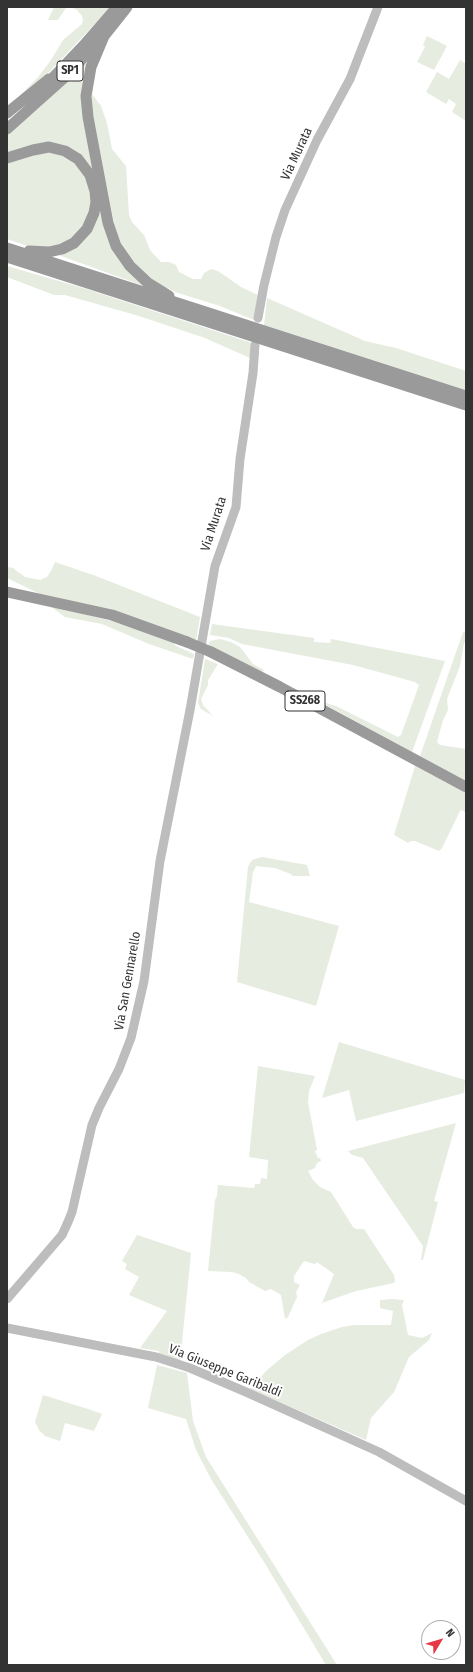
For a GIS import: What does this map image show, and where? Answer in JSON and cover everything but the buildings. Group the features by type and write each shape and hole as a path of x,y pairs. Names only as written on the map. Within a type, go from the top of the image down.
{"highway":[{"name":"SP1","path":"7,119 58,73 117,7"},
{"name":"SP1","path":"7,128 64,78 104,36 127,7"},
{"path":"104,36 91,67 86,96 108,223 116,246 130,266 155,287 190,307"},
{"path":"7,113 58,73"},
{"path":"7,158 28,151 48,147 64,150 78,159 90,175 95,191 96,202 94,213 87,229 74,243 62,249 49,252 7,248"},
{"path":"7,248 466,396"},
{"path":"7,257 466,405"},
{"path":"7,262 49,275 63,276"},
{"name":"SS268","path":"7,592 112,616 211,652 466,787"}],"street":[{"name":"Via Murata","path":"258,318 264,285 280,223 317,140 350,79 378,7"},
{"name":"Via Murata","path":"190,710 215,566 236,507 240,459 253,373 255,345"},
{"name":"Via San Gennarello","path":"7,1299 62,1235 72,1212 92,1125 119,1069 131,1038 144,981 160,861 190,710"},
{"name":"Via Giuseppe Garibaldi","path":"7,1328 156,1357 190,1368 358,1443 422,1475 466,1501"}],"shaded area":[{"path":"54,7 70,7 66,8 58,20 48,20"},
{"path":"71,7 111,7 33,89 13,103 39,76 63,40 82,24 82,16 77,10"},
{"path":"427,36 447,46 434,70 417,62 425,47 423,45"},
{"path":"93,52 86,93 110,234 152,289 53,253 87,234 95,180 61,148 7,155 7,134 40,107 70,78"},
{"path":"460,60 466,64 466,121 452,112 456,104 449,99 446,104 426,92 437,72 449,79"},
{"path":"92,94 101,106 107,123 112,149 126,166 129,215 132,222 144,235 150,250 161,262 169,262 176,265 179,272 193,279 201,279 204,273 211,269 218,271 241,287 258,295 254,320 220,306 178,293 154,282 130,257 121,243 114,224 92,109"},
{"path":"39,151 59,154 76,164 88,180 92,206 83,230 61,246 36,249 7,239 7,161"},
{"path":"7,266 83,288 252,343 250,358 205,338 139,316 65,295 54,295 7,277"},
{"path":"267,298 365,341 396,348 466,371 466,390 264,325"},
{"path":"55,562 96,576 200,617 196,641 40,594 7,578 7,567 13,568 25,577 40,580 47,577"},
{"path":"50,606 112,621 172,641 176,646 194,654 193,659 149,644 102,624 65,617"},
{"path":"212,624 314,638 314,642 330,643 331,639 445,661 412,752 319,701 336,706 398,737 401,735 419,685 415,682 353,665 242,644 229,638 210,635"},
{"path":"463,632 466,633 466,640 464,643 460,666 447,699 448,710 443,720 437,742 440,745 466,749 466,781 420,756"},
{"path":"220,639 231,642 240,647 253,664 264,670 262,672 208,647 210,641"},
{"path":"205,659 218,664 208,680 208,685 201,699 203,705 213,716 201,709 198,703"},
{"path":"415,766 466,793 466,813 462,810 460,811 442,848 439,851 415,841 408,843 394,835"},
{"path":"262,857 307,865 310,876 293,876 275,868 256,866 253,872 249,902 339,926 316,1006 237,982 248,867 252,860"},
{"path":"339,1042 465,1080 464,1093 356,1121 349,1090 322,1098"},
{"path":"258,1066 315,1076 309,1091 308,1102 317,1150 315,1151 321,1161 317,1163 315,1168 308,1171 313,1180 320,1187 331,1192 353,1227 356,1229 364,1229 394,1275 394,1283 356,1291 322,1303 334,1274 317,1262 315,1264 304,1261 294,1276 294,1282 300,1285 296,1292 297,1297 288,1317 285,1319 281,1295 278,1293 271,1289 265,1291 249,1282 246,1278 239,1274 232,1272 208,1271 215,1200 218,1185 254,1188 255,1184 260,1184 261,1178 267,1179 268,1160 249,1157"},
{"path":"456,1123 434,1201 438,1202 423,1260 421,1260 423,1246 363,1158 352,1155 348,1151"},
{"path":"137,1235 191,1253 180,1362 158,1355 159,1351 140,1348 167,1311 129,1295 139,1277 125,1269 127,1264 122,1261"},
{"path":"380,1300 404,1300 402,1305 408,1335 422,1338 432,1333 429,1340 409,1357 394,1392 371,1418 366,1440 250,1389 266,1371 285,1355 308,1340 321,1334 342,1327 355,1325 391,1325 393,1311 380,1308"},
{"path":"157,1365 187,1373 193,1421 206,1457 337,1665 326,1665 264,1562 211,1479 196,1450 186,1419 148,1408"},
{"path":"43,1395 102,1414 94,1431 65,1423 60,1441 45,1436 39,1430 35,1422"}]}
